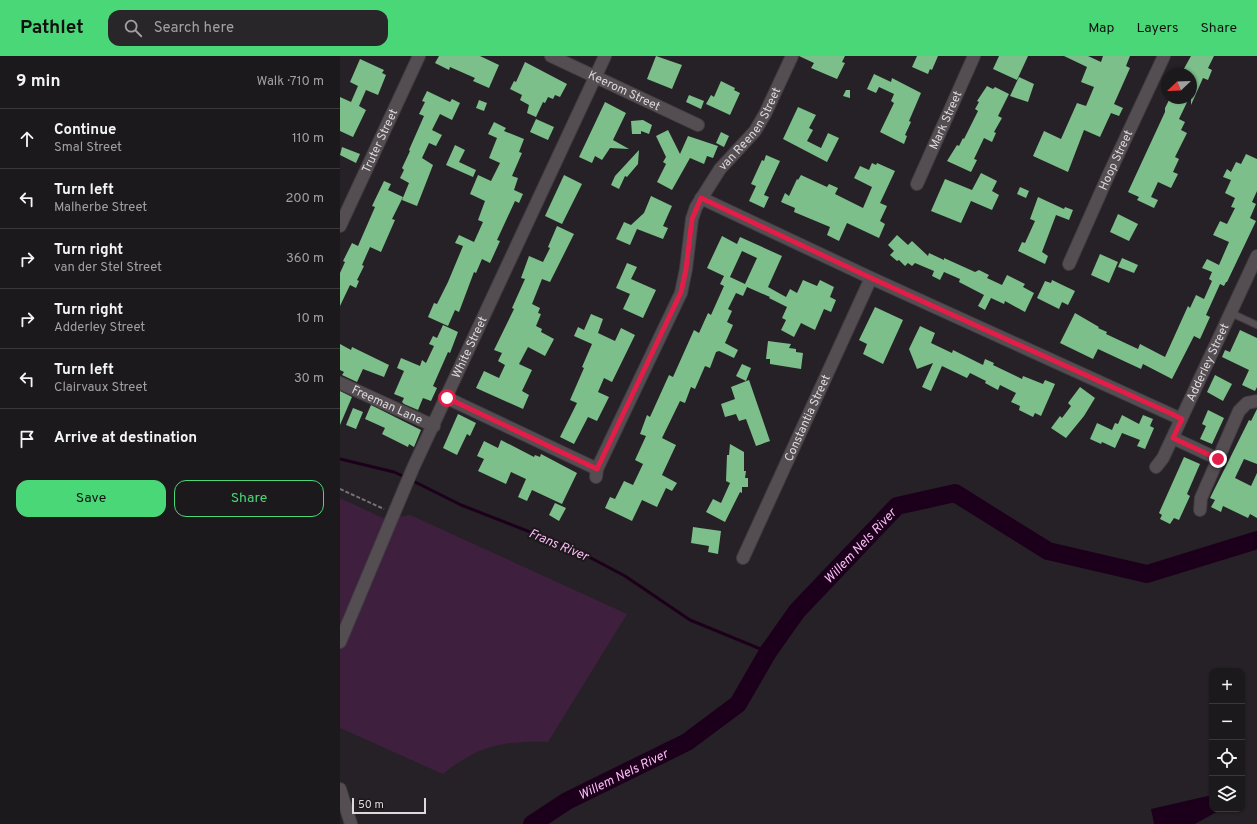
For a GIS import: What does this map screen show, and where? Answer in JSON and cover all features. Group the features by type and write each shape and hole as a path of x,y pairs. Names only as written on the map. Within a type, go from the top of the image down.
{"street":[{"name":"Truter Street","path":"340,226 419,56"},
{"name":"Keerom Street","path":"551,56 698,125"},
{"name":"White Street","path":"340,642 413,468 434,426 605,56"},
{"name":"van Reenen Street","path":"447,398 597,473 681,292 686,269 692,219 701,198 720,169 755,131 765,114 792,56"},
{"name":"Mark Street","path":"917,184 974,56"},
{"name":"Hoop Street","path":"1069,264 1164,56"},
{"path":"701,198 871,278 1182,419"},
{"name":"Adderley Street","path":"1156,467 1163,458 1173,438 1257,256"},
{"name":"Constantia Street","path":"743,558 871,278"},
{"name":"Freeman Lane","path":"340,383 434,426"},
{"path":"1200,510 1201,498 1239,411 1252,402"},
{"path":"1173,438 1218,459"},
{"path":"340,789 351,824"}],"lane":[{"path":"1231,313 1257,325"}],"path":[{"path":"340,489 394,513"}],"shaded area":[{"path":"340,498 385,519 410,515 627,614 548,742 518,742 492,747 468,757 443,774 340,728"},
{"path":"1209,796 1209,812 1217,812 1195,824 1154,824 1151,809"}],"building":[{"path":"439,56 480,56 499,65 489,88 473,81 475,78 450,67 449,70 435,63"},
{"path":"656,56 682,65 672,89 647,79"},
{"path":"799,56 845,56 842,62 845,63 837,79 811,68 814,63"},
{"path":"917,56 938,56 932,70 930,69 928,74 912,67"},
{"path":"999,56 1028,56 1017,80 993,69"},
{"path":"1064,56 1088,56 1101,62 1103,56 1130,56 1126,66 1130,68 1114,104 1123,108 1119,116 1111,113 1100,137 1084,130 1068,172 1033,156 1044,131 1061,139 1077,103 1086,106 1094,87 1081,82 1087,67"},
{"path":"1191,56 1214,56 1208,68 1212,70 1208,80 1203,78 1197,92 1197,68 1184,68"},
{"path":"360,59 384,70 382,73 386,75 378,95 366,90 359,106 366,110 353,137 340,131 340,97 351,102 358,86 350,82"},
{"path":"525,62 567,84 560,97 555,95 553,99 548,97 545,103 543,102 536,117 527,113 529,105 520,100 522,95 510,89 514,81 516,82"},
{"path":"874,74 891,82 892,78 921,93 909,121 911,122 905,135 907,136 904,144 880,132 894,103 891,101 894,94 879,87 876,93 867,89"},
{"path":"1019,77 1034,84 1028,102 1010,96"},
{"path":"721,81 735,88 734,90 740,93 730,115 706,104 711,95 714,97"},
{"path":"987,86 993,89 995,87 1009,94 998,116 1002,118 994,132 996,133 992,142 984,138 974,159 977,160 971,172 947,161 957,145 959,146 963,138 964,139 978,111 975,109 979,102 977,101"},
{"path":"846,90 850,90 850,98 843,96"},
{"path":"427,91 450,102 452,99 460,103 452,120 440,114 432,130 442,135 436,146 429,143 422,158 433,165 417,206 402,200 409,183 400,178 404,170 402,168 424,116 419,114 425,102 422,101"},
{"path":"689,95 704,101 701,109 686,102"},
{"path":"479,100 487,103 484,111 476,108"},
{"path":"605,102 626,113 613,140 629,149 610,148 602,160 595,156 592,163 579,157"},
{"path":"1167,104 1186,104 1179,119 1185,122 1181,130 1187,133 1175,157 1179,159 1173,172 1178,174 1171,188 1158,182 1151,197 1158,200 1154,208 1137,200 1139,197 1128,192 1165,112"},
{"path":"798,107 816,115 809,128 813,130 807,141 821,148 828,133 839,138 827,162 783,139"},
{"path":"536,119 554,127 548,140 530,132"},
{"path":"643,120 652,125 649,134 641,131 641,134 632,134 631,121"},
{"path":"494,122 506,128 504,131 524,139 519,152 522,153 512,176 518,178 514,190 523,194 519,203 515,201 497,240 500,241 490,263 482,259 476,273 474,272 459,312 455,310 448,326 428,317 434,303 437,304 448,282 463,246 455,243 459,235 474,242 483,222 478,220 485,201 470,194 478,175 491,181 500,163 489,158 497,138 488,134"},
{"path":"668,130 680,154 688,136 718,146 713,158 707,156 704,164 690,158 672,190 657,182 666,164 663,162 666,157 656,136"},
{"path":"721,132 729,136 724,147 716,143"},
{"path":"455,145 465,150 459,162 476,170 473,177 446,165"},
{"path":"342,147 360,154 356,163 340,155"},
{"path":"639,150 638,164 627,177 625,176 619,189 611,185 615,176"},
{"path":"1246,154 1257,159 1257,191 1252,202 1256,204 1250,218 1256,221 1227,282 1224,286 1220,284 1206,315 1210,317 1200,339 1194,336 1172,379 1143,364 1141,369 1098,349 1093,359 1060,343 1075,313 1107,332 1106,334 1138,349 1140,344 1165,357 1188,306 1190,308 1196,295 1204,299 1212,281 1209,279 1212,272 1202,268 1207,259 1219,265 1229,242 1213,235 1220,221 1227,224 1235,208 1231,207 1235,198 1225,193 1231,180 1223,177 1227,169 1231,172 1236,162 1241,164"},
{"path":"766,155 780,161 764,195 769,197 764,208 749,201 756,186 751,184 762,160 764,161"},
{"path":"872,163 876,165 877,163 895,171 880,203 887,206 880,221 885,224 879,238 847,223 839,241 827,235 830,227 794,212 795,208 781,202 785,193 789,196 797,179 798,180 801,175 827,187 829,184 838,188 835,194 863,208 872,187 854,178 860,166 869,170"},
{"path":"981,173 997,181 992,191 999,195 992,210 971,201 961,223 931,211 945,179 972,190"},
{"path":"564,175 582,184 562,224 545,216"},
{"path":"384,181 391,184 388,190 403,197 392,219 395,220 381,252 370,247 362,265 364,266 357,280 359,281 356,288 350,285 340,306 340,273 345,262 343,261 352,243 358,246 375,207 372,206"},
{"path":"1020,187 1029,191 1026,198 1017,194"},
{"path":"651,196 672,206 663,226 668,228 663,239 637,229 630,245 616,239 624,222 631,225 644,213"},
{"path":"1038,197 1064,209 1065,207 1073,210 1069,220 1056,215 1042,252 1048,256 1045,264 1018,251 1022,242 1025,243 1035,221 1030,219"},
{"path":"1118,214 1138,224 1129,241 1110,232"},
{"path":"557,226 574,234 550,282 542,279 532,304 540,308 538,313 541,314 536,326 542,329 541,332 554,339 545,356 528,347 519,364 532,370 522,391 529,395 523,409 476,388 484,371 499,378 505,365 498,361 502,353 494,350 514,309 512,308 525,279 521,278 529,256 543,262 550,248 548,247"},
{"path":"897,235 908,245 912,241 928,256 929,253 975,272 979,270 989,275 987,278 1002,285 1007,275 1025,284 1023,287 1034,293 1025,312 1005,301 1004,304 991,298 985,310 978,306 984,295 959,282 960,279 944,272 940,280 932,276 934,271 915,263 912,266 908,263 905,266 899,260 897,261 890,255 894,251 888,245"},
{"path":"722,236 737,244 740,237 782,256 768,287 786,297 790,289 797,293 803,280 817,286 820,280 834,287 830,297 836,300 831,312 824,309 815,330 801,323 794,337 781,330 786,320 782,318 787,307 769,298 770,297 747,287 743,296 736,293 728,309 732,311 727,322 733,325 725,343 738,350 734,358 719,351 716,352 710,368 705,366 695,389 691,387 685,403 680,401 662,438 676,445 662,475 677,483 672,491 666,488 657,507 642,500 632,521 605,508 610,497 615,499 624,481 633,485 643,464 635,460 646,436 640,434 647,415 650,417 669,375 673,377 694,330 699,333 708,313 711,315 724,286 720,284 724,276 707,268","holes":["742,251 757,258 745,284 730,277"]},
{"path":"1100,254 1118,262 1109,283 1091,275"},
{"path":"1122,258 1138,265 1134,273 1118,267"},
{"path":"627,263 637,267 631,279 656,290 643,318 623,309 630,294 616,288"},
{"path":"1052,280 1075,291 1068,305 1062,302 1059,309 1037,298 1045,281 1051,283"},
{"path":"875,307 903,320 883,364 863,354 867,344 859,340"},
{"path":"591,314 603,319 598,333 615,341 621,328 635,335 612,382 604,378 598,392 609,397 597,421 588,417 574,444 560,437 577,403 570,400 584,368 582,367 592,344 574,336 578,327 584,330"},
{"path":"443,325 458,332 450,353 448,352 433,386 437,388 431,401 423,398 418,410 404,404 402,402 404,398 394,394 404,371 397,368 401,358 420,366 422,360 426,363 434,346 429,344 433,336 437,338"},
{"path":"920,326 935,333 931,343 952,353 953,350 983,365 985,359 994,363 993,365 1022,379 1023,376 1043,384 1045,380 1055,384 1041,416 1035,413 1033,417 1019,410 1020,406 1011,402 1016,393 1000,385 998,390 985,383 986,381 970,373 967,378 942,366 931,391 922,387 933,363 917,369 909,349"},
{"path":"1240,330 1257,338 1257,387 1255,391 1242,385 1249,370 1222,357 1225,350 1230,352"},
{"path":"768,341 791,344 789,348 796,349 796,352 803,353 801,369 770,364 770,359 766,359"},
{"path":"340,344 351,350 352,347 389,365 384,377 363,369 357,382 342,375 344,372 340,370"},
{"path":"742,364 751,368 746,381 736,376"},
{"path":"1215,375 1232,384 1223,401 1207,392"},
{"path":"749,380 770,441 756,446 746,419 739,421 736,414 725,417 721,404 735,399 731,387"},
{"path":"1080,387 1095,398 1084,416 1066,438 1051,428 1060,416 1062,418 1071,406 1068,403"},
{"path":"340,391 352,397 340,425"},
{"path":"371,405 421,430 414,447 409,444 408,447 382,434 385,428 365,419"},
{"path":"353,408 363,412 356,429 346,425"},
{"path":"1257,409 1257,464 1244,459 1235,478 1251,486 1257,473 1257,518 1250,514 1248,518 1223,506 1221,512 1211,507 1215,500 1210,498 1249,420 1251,421"},
{"path":"1208,410 1224,418 1212,444 1200,439 1206,426 1202,424"},
{"path":"458,414 476,423 470,436 467,434 457,455 443,448"},
{"path":"1122,415 1139,424 1143,415 1153,419 1150,426 1154,428 1145,449 1137,446 1140,440 1122,433 1115,448 1102,442 1101,444 1090,439 1097,423 1112,430 1115,423 1118,424"},
{"path":"501,440 534,457 535,455 540,457 541,454 577,473 562,504 532,490 527,501 518,497 526,479 511,472 506,484 478,471 484,459 477,456 484,441 498,448"},
{"path":"730,444 744,452 744,471 746,471 745,478 748,478 748,487 742,487 742,493 740,492 725,522 706,512 713,499 721,503 730,483 726,481 727,455 729,455"},
{"path":"1184,457 1200,464 1187,494 1190,496 1179,520 1174,518 1170,524 1160,519 1162,515 1159,513"},
{"path":"555,503 566,508 559,521 549,515"},
{"path":"693,527 721,531 718,554 708,552 709,546 691,543"}],"waterway":[{"name":"Frans River","path":"340,459 394,472 405,477"},
{"name":"Frans River","path":"411,480 461,505 574,549 625,576 690,620 768,652"},
{"name":"Willem Nels River","path":"532,824 567,801 687,742 738,704 768,652 797,611 897,506 955,493 1048,551 1147,574 1257,540"}],"route":[{"path":"447,398 597,469 681,292 686,269 692,219 701,198 871,278 1182,419 1173,438 1218,459"}]}
